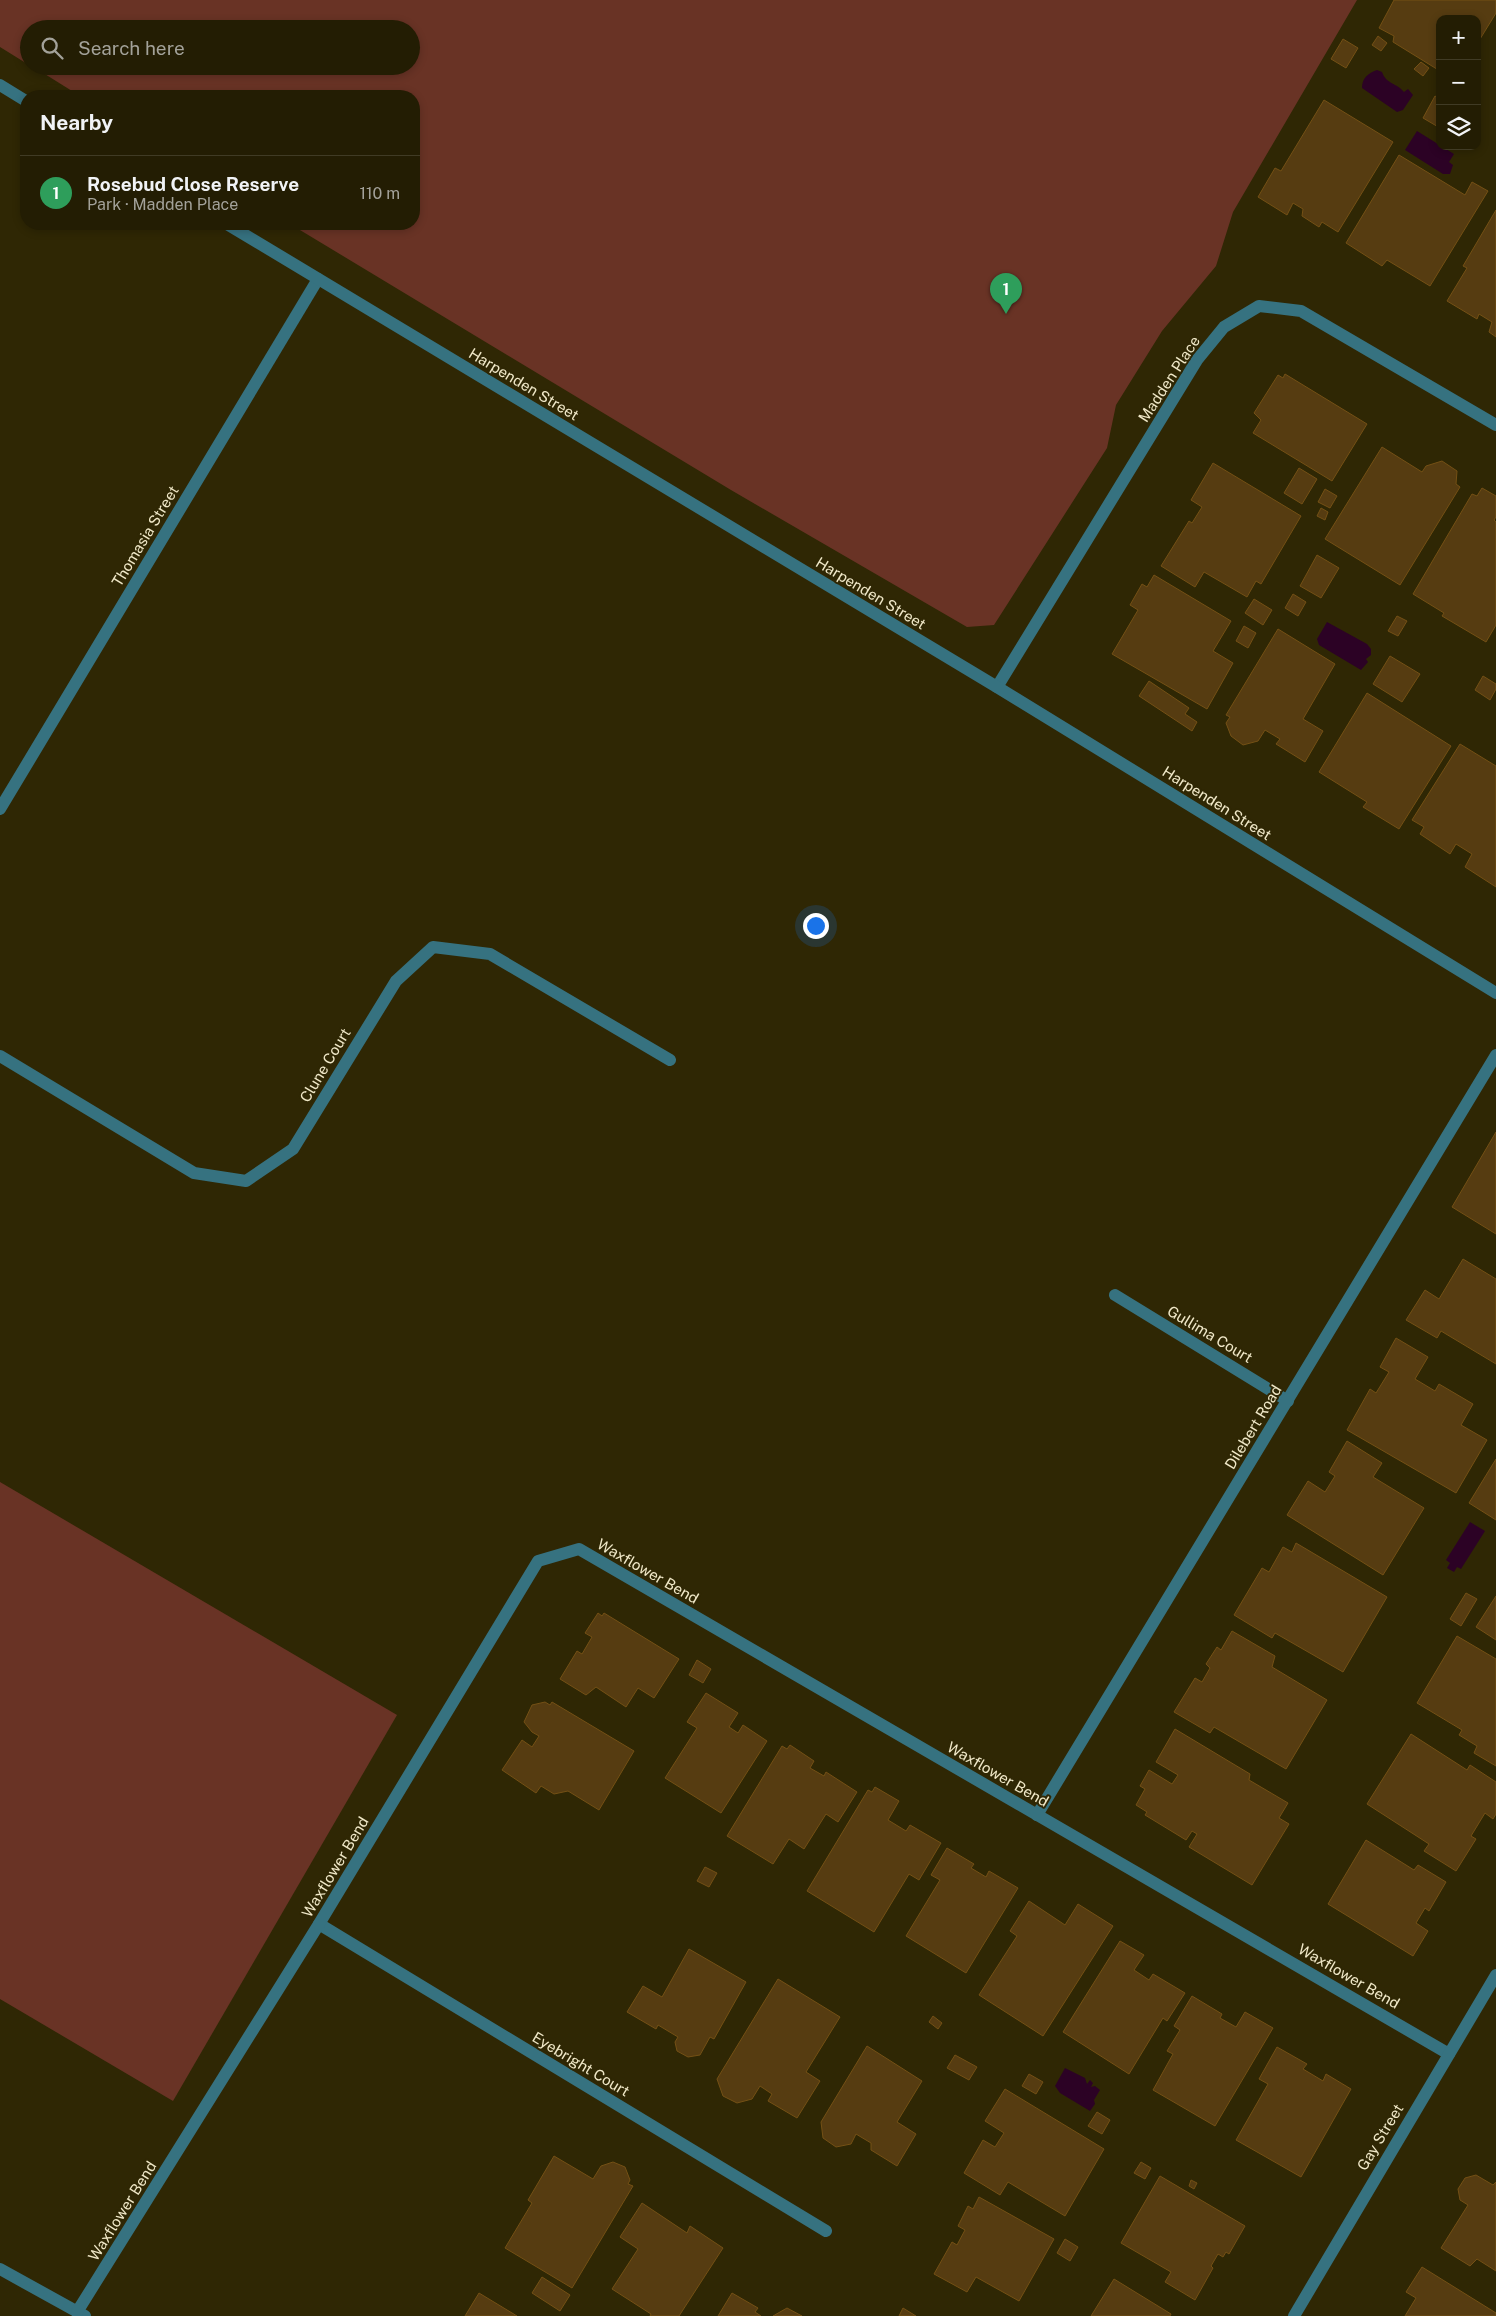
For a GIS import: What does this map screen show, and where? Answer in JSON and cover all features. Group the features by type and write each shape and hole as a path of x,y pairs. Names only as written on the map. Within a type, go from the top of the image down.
{"street":[{"path":"0,85 20,97"},
{"name":"Harpenden Street","path":"237,230 997,687 1496,993"},
{"name":"Thomasia Street","path":"0,809 318,279"},
{"name":"Madden Place","path":"997,687 1197,360 1224,328 1259,306 1301,311 1496,425"},
{"name":"Clune Court","path":"0,1056 194,1173 246,1181 293,1149 396,981 433,947 490,954 670,1060"},
{"name":"Dilebert Road","path":"1037,1815 1496,1055"},
{"name":"Gullima Court","path":"1115,1295 1288,1400"},
{"name":"Waxflower Bend","path":"81,2314 515,1602 538,1561 579,1549 1448,2054"},
{"name":"Eyebright Court","path":"319,1924 826,2231"},
{"name":"Gay Street","path":"1294,2316 1496,1975"},
{"path":"0,2269 81,2314"}],"shaded area":[{"path":"0,0 1357,0 1233,212 1216,266 1162,331 1116,405 1107,448 994,625 967,627 731,490 300,230 420,230 420,90 70,90 46,75 420,75 420,20 20,20 20,59 0,47"},
{"path":"1377,70 1382,72 1386,79 1404,92 1408,89 1413,95 1403,110 1397,112 1362,88 1366,76"},
{"path":"1417,131 1436,143 1436,150 1448,150 1454,154 1449,162 1453,165 1450,174 1443,174 1405,150"},
{"path":"1327,622 1367,644 1371,649 1371,655 1366,659 1368,662 1361,670 1319,645 1317,639"},
{"path":"0,1482 397,1715 173,2101 0,1999"},
{"path":"1470,1522 1485,1531 1461,1569 1457,1567 1454,1572 1447,1568 1450,1563 1446,1560"},
{"path":"1065,2068 1085,2078 1087,2084 1090,2080 1093,2083 1091,2087 1095,2086 1100,2090 1094,2100 1095,2104 1090,2111 1060,2093 1055,2086"}],"building":[{"path":"1394,0 1496,0 1496,13 1481,37 1481,15 1436,15 1436,69 1393,42 1394,36 1379,28"},
{"path":"1378,36 1387,43 1381,51 1372,45"},
{"path":"1343,39 1358,48 1346,68 1331,59"},
{"path":"1421,62 1429,68 1423,76 1414,69"},
{"path":"1435,96 1436,126 1423,118"},
{"path":"1324,100 1393,142 1338,232 1322,222 1319,227 1302,216 1303,209 1293,203 1287,215 1258,197 1275,168 1281,171"},
{"path":"1399,155 1465,195 1472,182 1488,191 1430,286 1387,260 1382,266 1346,243"},
{"path":"1496,210 1496,337 1489,332 1492,322 1479,314 1477,319 1447,301 1467,268 1463,266"},
{"path":"1285,374 1367,424 1332,481 1253,433 1261,420 1254,413 1278,375 1283,378"},
{"path":"1382,447 1422,472 1426,466 1442,461 1457,471 1456,484 1460,487 1400,585 1325,539"},
{"path":"1213,463 1301,516 1261,584 1256,581 1247,597 1204,572 1195,587 1161,566 1189,521 1192,523 1202,507 1191,500"},
{"path":"1299,468 1317,479 1302,504 1284,493"},
{"path":"1482,488 1496,496 1496,517 1494,520 1496,522 1496,625 1486,642 1442,616 1444,613 1413,594 1472,494 1477,496"},
{"path":"1325,489 1337,496 1330,508 1318,502"},
{"path":"1321,508 1328,512 1325,520 1317,516"},
{"path":"1317,555 1339,568 1321,598 1300,586"},
{"path":"1154,575 1231,621 1213,651 1233,663 1207,709 1112,654 1138,610 1130,605 1142,584 1147,587"},
{"path":"1293,594 1306,602 1298,616 1285,608"},
{"path":"1254,599 1272,610 1263,625 1245,613"},
{"path":"1397,616 1407,621 1398,636 1388,631"},
{"path":"1244,626 1256,633 1248,648 1236,641"},
{"path":"1278,629 1335,664 1303,719 1323,731 1305,762 1276,744 1280,739 1265,730 1258,741 1243,745 1231,736 1226,723 1230,717 1226,715"},
{"path":"1390,656 1420,674 1402,702 1373,684"},
{"path":"1483,676 1496,684 1496,689 1490,700 1475,690"},
{"path":"1149,681 1189,708 1185,714 1197,722 1192,731 1139,696"},
{"path":"1367,693 1451,746 1399,829 1363,807 1367,802 1319,772"},
{"path":"1460,744 1496,766 1496,887 1465,867 1472,854 1456,844 1450,854 1420,834 1424,827 1412,820"},
{"path":"1496,1132 1496,1234 1452,1207"},
{"path":"1463,1259 1496,1279 1496,1364 1441,1331 1437,1338 1406,1320 1425,1290 1439,1299"},
{"path":"1396,1338 1428,1357 1415,1379 1435,1391 1439,1384 1473,1404 1461,1425 1487,1440 1456,1493 1347,1430 1370,1389 1376,1393 1389,1372 1380,1367"},
{"path":"1347,1441 1382,1463 1373,1477 1424,1508 1383,1575 1287,1515 1308,1481 1325,1492 1335,1476 1329,1472"},
{"path":"1496,1459 1496,1520 1469,1503"},
{"path":"1296,1543 1387,1597 1343,1672 1275,1633 1272,1638 1234,1615 1262,1568 1269,1572 1283,1547 1292,1552"},
{"path":"1466,1593 1477,1599 1461,1626 1450,1619"},
{"path":"1496,1596 1496,1640 1476,1627"},
{"path":"598,1613 602,1616 604,1613 679,1659 654,1698 638,1688 626,1707 596,1687 586,1695 560,1679 577,1651 582,1654 592,1637 585,1633"},
{"path":"1232,1631 1275,1656 1272,1667 1327,1700 1286,1769 1214,1727 1210,1733 1174,1712 1195,1678 1202,1682 1210,1668 1206,1664 1217,1647 1221,1650"},
{"path":"1457,1636 1496,1659 1496,1766 1474,1753 1477,1746 1459,1735 1462,1730 1417,1703"},
{"path":"697,1660 711,1669 703,1683 689,1675"},
{"path":"706,1693 738,1713 729,1727 738,1733 743,1725 767,1741 721,1813 665,1778 697,1728 687,1722"},
{"path":"545,1702 550,1705 552,1702 634,1751 599,1810 568,1791 554,1794 541,1786 536,1793 502,1770 522,1740 532,1747 539,1736 532,1732 524,1722 532,1705"},
{"path":"1175,1729 1250,1774 1249,1780 1288,1803 1279,1818 1289,1824 1252,1885 1189,1847 1197,1834 1192,1831 1186,1840 1145,1815 1147,1812 1136,1805 1145,1789 1140,1786 1149,1770 1172,1784 1178,1775 1156,1762"},
{"path":"1411,1734 1467,1770 1470,1765 1496,1782 1496,1814 1493,1819 1485,1813 1471,1836 1476,1839 1456,1871 1424,1851 1429,1844 1367,1804"},
{"path":"790,1745 814,1761 810,1768 824,1776 826,1772 857,1792 838,1822 826,1814 804,1849 789,1839 773,1864 727,1836 782,1746 787,1749"},
{"path":"875,1787 899,1801 888,1820 906,1831 910,1825 941,1843 919,1880 909,1874 874,1932 807,1891 868,1790 872,1792"},
{"path":"1366,1840 1414,1870 1418,1865 1446,1882 1429,1911 1425,1908 1416,1923 1428,1931 1413,1956 1328,1904"},
{"path":"947,1848 974,1864 971,1868 986,1877 989,1871 1018,1888 966,1973 906,1936 940,1880 931,1875"},
{"path":"705,1867 717,1873 709,1887 697,1881"},
{"path":"1029,1901 1065,1925 1078,1904 1113,1926 1043,2036 979,1995 1017,1936 1010,1931"},
{"path":"1120,1941 1144,1955 1134,1970 1149,1980 1153,1974 1185,1993 1167,2021 1163,2018 1129,2074 1063,2032"},
{"path":"689,1949 746,1982 714,2039 710,2037 700,2055 688,2057 677,2051 675,2042 678,2037 658,2025 656,2029 627,2012 643,1986 662,1997"},
{"path":"778,1979 840,2017 806,2072 820,2081 797,2118 768,2101 772,2094 760,2086 752,2099 737,2103 723,2096 717,2079"},
{"path":"1192,1996 1222,2014 1220,2018 1236,2027 1245,2012 1273,2028 1215,2126 1153,2090 1173,2054 1167,2051 1180,2030 1174,2026"},
{"path":"933,2016 942,2023 938,2029 929,2022"},
{"path":"867,2046 922,2081 897,2122 916,2134 897,2166 871,2150 871,2143 856,2134 851,2144 836,2147 823,2138 821,2122"},
{"path":"1277,2047 1307,2064 1303,2069 1323,2081 1326,2074 1351,2089 1301,2177 1236,2140 1268,2084 1259,2079"},
{"path":"955,2055 977,2067 969,2080 947,2068"},
{"path":"1029,2074 1043,2082 1036,2094 1022,2086"},
{"path":"1005,2089 1104,2149 1065,2216 1008,2182 1000,2195 964,2173 983,2140 995,2147 1004,2133 985,2121"},
{"path":"1097,2112 1110,2120 1102,2134 1088,2126"},
{"path":"554,2156 593,2179 601,2166 613,2162 625,2167 630,2180 628,2184 633,2186 572,2288 505,2248 532,2203 528,2200"},
{"path":"1141,2162 1151,2168 1145,2179 1134,2173"},
{"path":"1476,2175 1493,2185 1496,2182 1496,2271 1477,2259 1470,2266 1441,2248 1468,2205 1460,2200 1458,2189 1465,2178"},
{"path":"1160,2176 1245,2226 1229,2254 1226,2252 1223,2257 1218,2254 1211,2266 1213,2268 1195,2300 1165,2282 1171,2272 1121,2243"},
{"path":"1191,2180 1197,2183 1194,2189 1189,2186"},
{"path":"979,2197 1054,2239 1019,2301 976,2277 967,2292 934,2274 952,2242 957,2245 965,2230 958,2226 968,2206 973,2209"},
{"path":"642,2203 687,2233 690,2226 723,2248 679,2316 650,2316 651,2314 612,2289 638,2249 620,2237"},
{"path":"1065,2239 1078,2247 1070,2261 1057,2253"},
{"path":"1422,2267 1496,2313 1496,2316 1405,2316 1416,2298 1406,2292"},
{"path":"542,2277 570,2295 560,2311 532,2293"},
{"path":"1114,2279 1171,2314 1170,2316 1091,2316"},
{"path":"479,2293 517,2316 465,2316"},
{"path":"732,2293 758,2308 755,2312 761,2316 718,2316"},
{"path":"787,2308 802,2316 773,2316"},
{"path":"903,2308 916,2316 899,2316"}],"place":[{"name":"Rosebud Close Reserve","path":"1006,314"}]}
